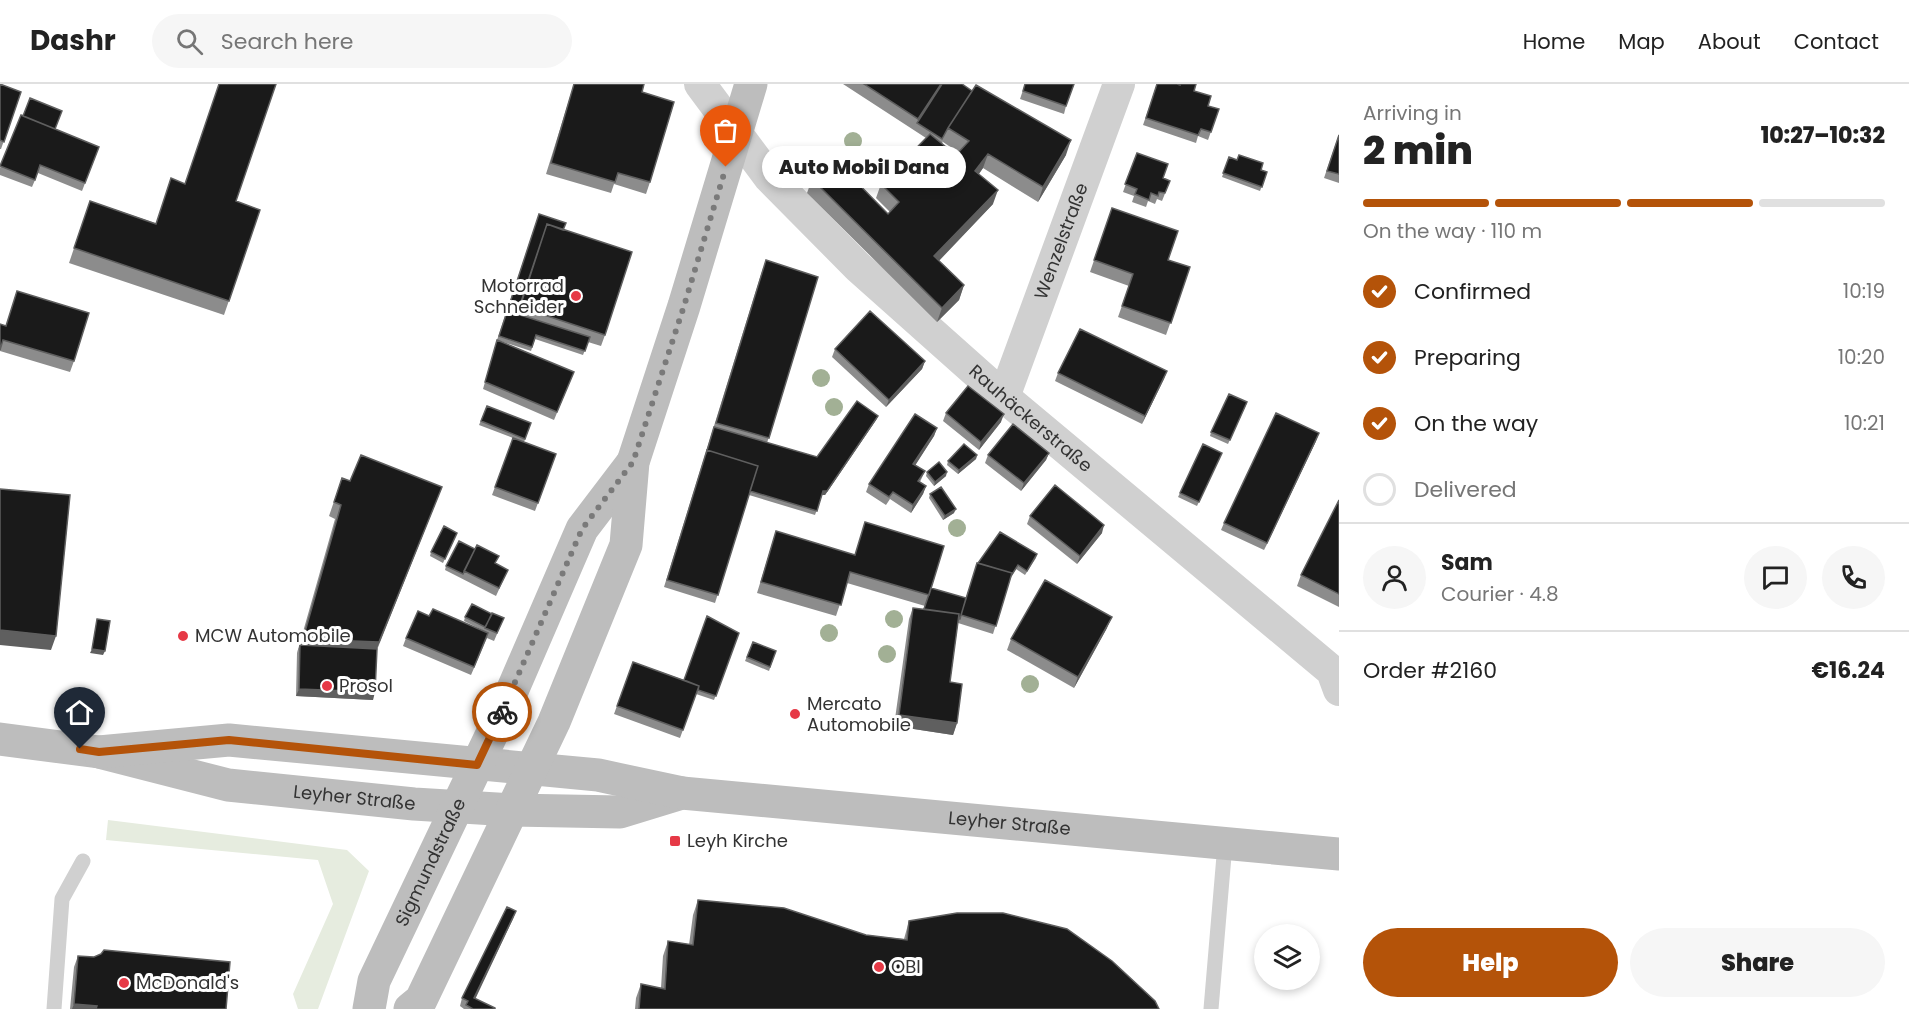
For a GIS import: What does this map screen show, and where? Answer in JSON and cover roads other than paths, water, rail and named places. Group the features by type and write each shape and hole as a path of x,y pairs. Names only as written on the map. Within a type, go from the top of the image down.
{"main road":[{"name":"Sigmundstraße","path":"410,1009 421,1000 532,769 582,657 626,544 633,462 684,306 751,84"},
{"name":"Sigmundstraße","path":"369,1009 375,981 530,651 582,529 633,462"},
{"name":"Leyher Straße","path":"0,739 99,752 228,784 457,807 620,812 682,793"},
{"name":"Leyher Straße","path":"99,752 229,740 626,778 682,793 1339,854"}],"street":[{"name":"Rauhäckerstraße","path":"700,84 769,177 808,218 1004,397 1332,671 1339,690"},
{"name":"Wenzelstraße","path":"1004,397 1119,84"}],"lane":[{"path":"1211,1009 1225,844"},
{"path":"54,1009 62,899 83,861"}],"place":[{"name":"Auto Mobil Dana","path":"726,167"},
{"name":"Motorrad Schneider","path":"576,296"},
{"name":"MCW Automobile","path":"183,636"},
{"name":"Prosol","path":"327,686"},
{"name":"Mercato Automobile","path":"795,714"},
{"name":"Leyh Kirche","path":"675,841"},
{"name":"OBI","path":"879,967"},
{"name":"McDonald's","path":"124,983"}]}
